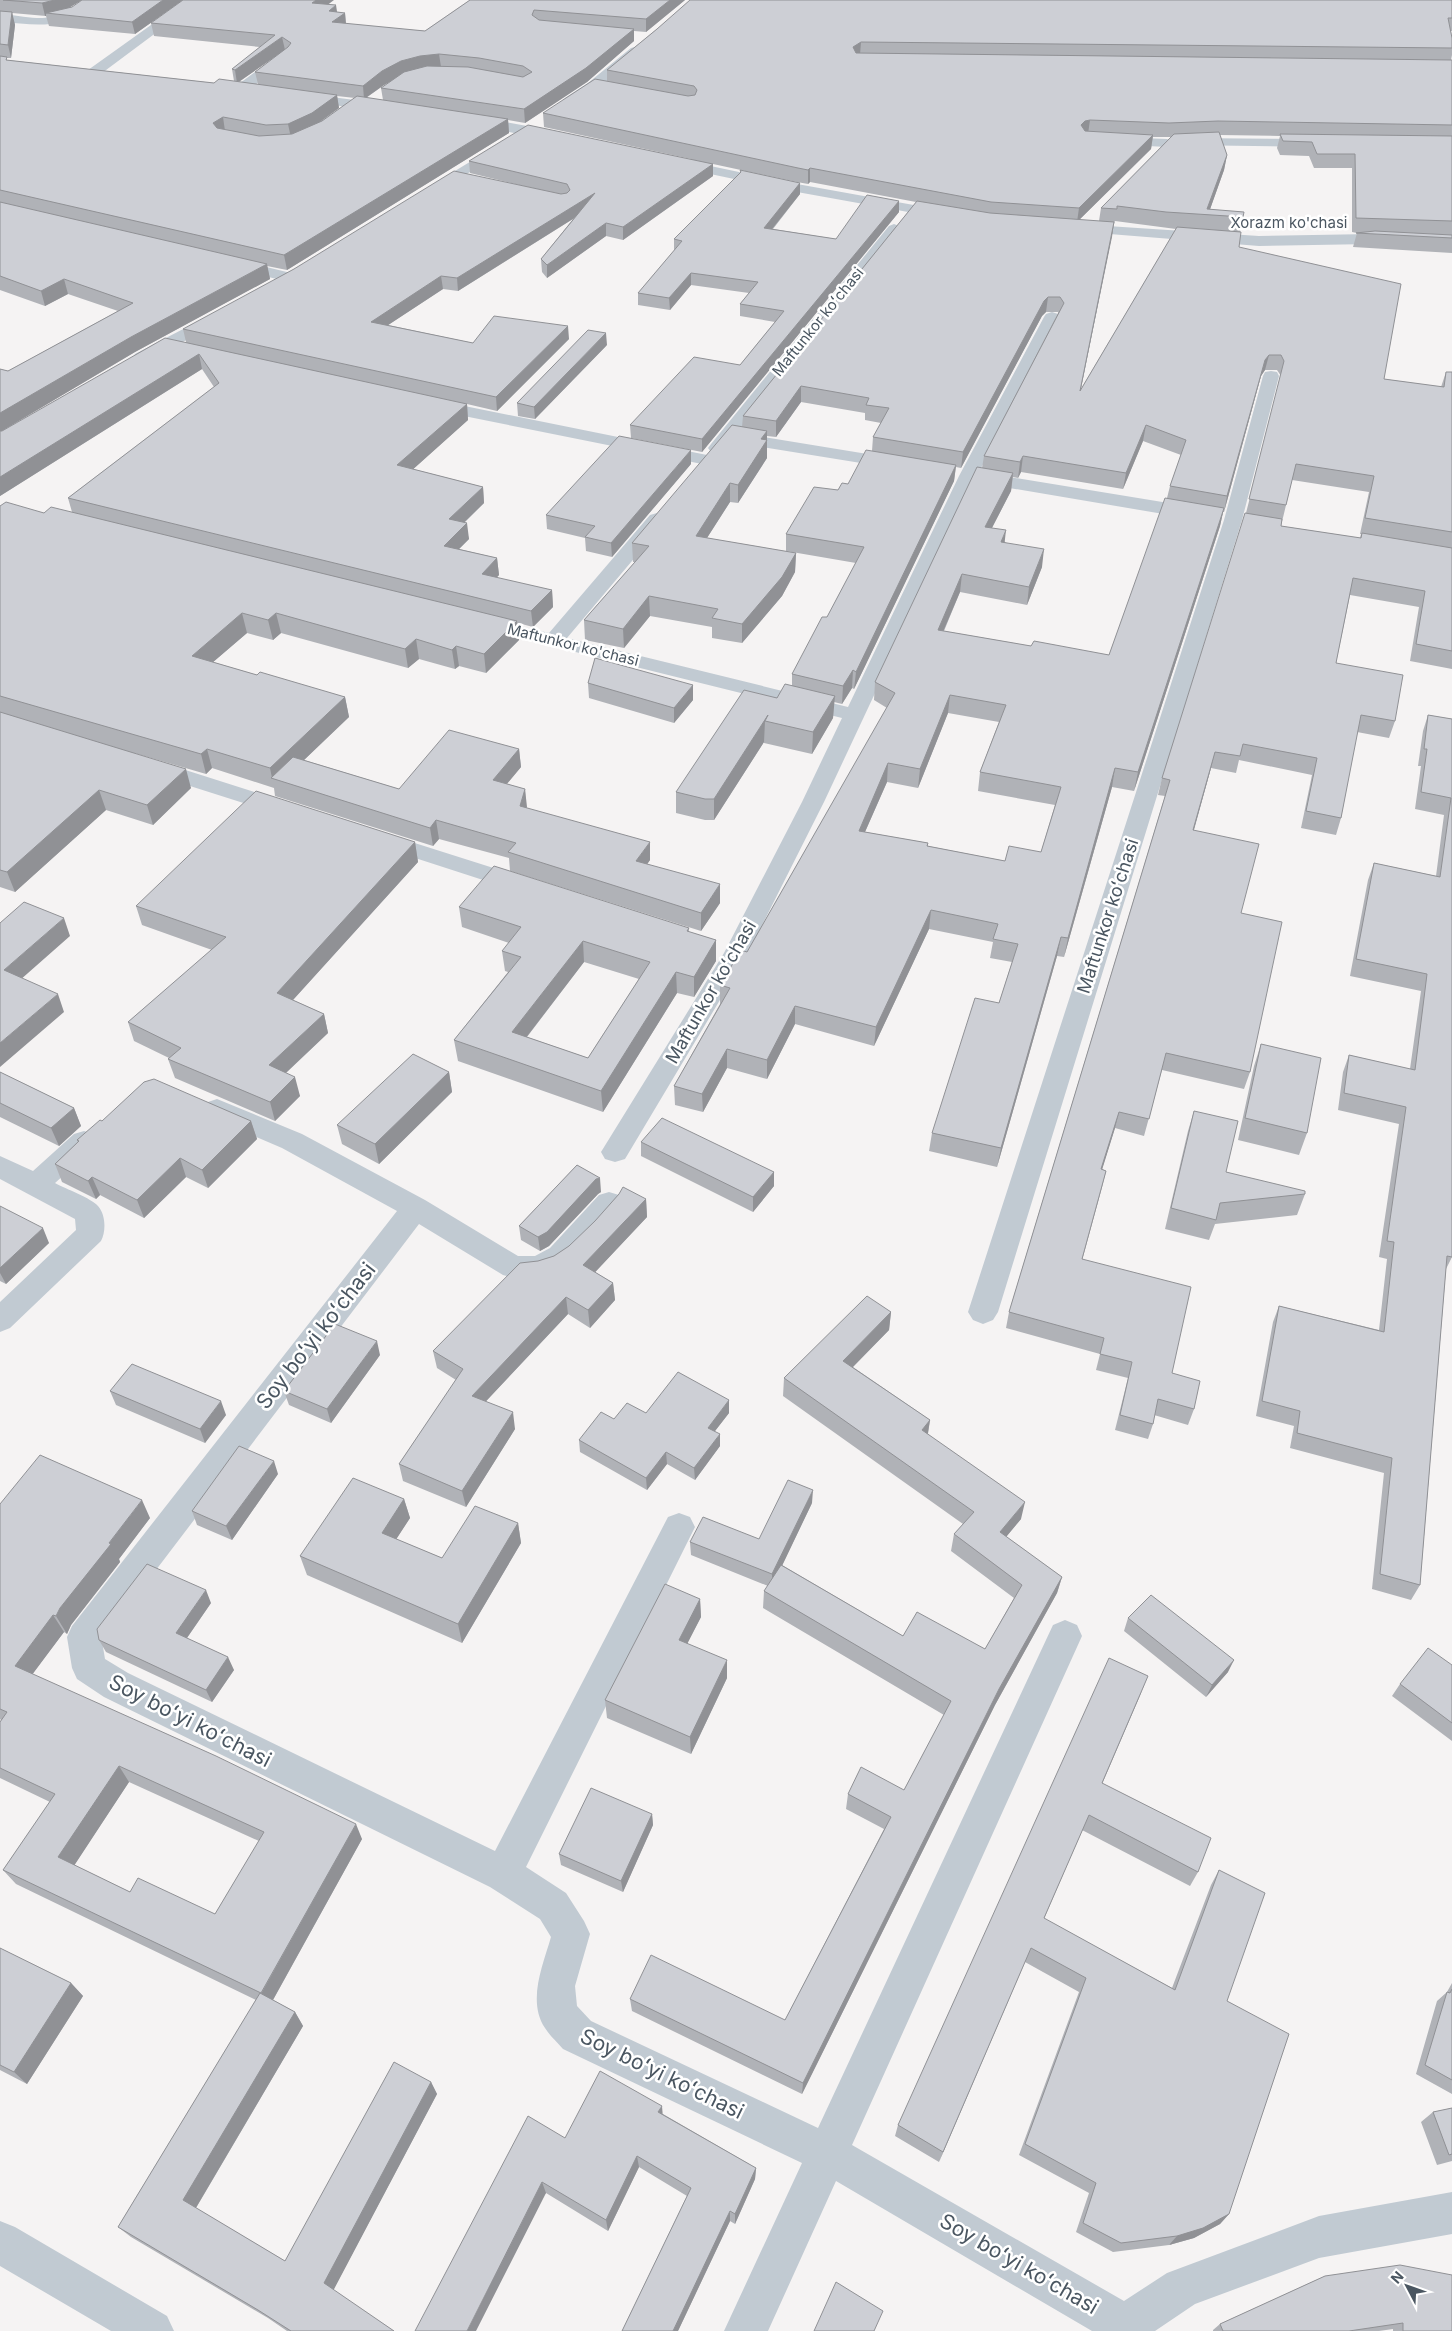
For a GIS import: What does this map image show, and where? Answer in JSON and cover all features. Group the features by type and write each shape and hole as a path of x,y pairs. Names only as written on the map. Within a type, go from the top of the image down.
{"street":[{"path":"0,18 43,22 56,21 94,0"},
{"path":"112,75 88,72 194,0"},
{"path":"560,108 593,86 645,44"},
{"path":"260,92 236,89 285,56"},
{"path":"593,86 612,90"},
{"path":"339,116 383,93"},
{"path":"289,95 395,109"},
{"path":"456,118 528,130 570,140"},
{"path":"416,200 544,119"},
{"path":"1098,140 1167,143 1215,141 1334,143"},
{"path":"1153,158 1167,143"},
{"path":"665,160 798,188 960,217"},
{"path":"454,176 473,180"},
{"name":"Maftunkor koʻchasi","path":"694,475 912,208"},
{"path":"1082,228 1096,214"},
{"name":"Xorazm ko'chasi","path":"1064,227 1259,241 1371,239 1452,243"},
{"path":"221,261 289,277"},
{"path":"272,286 305,267"},
{"path":"125,368 231,309"},
{"name":"Maftunkor koʻchasi","path":"615,1152 855,715 958,474 1052,317"},
{"path":"165,345 194,352"},
{"name":"Maftunkor koʻchasi","path":"983,1312 1243,522 1271,376"},
{"path":"414,400 501,420 707,460"},
{"path":"501,420 514,406"},
{"path":"727,436 920,468"},
{"path":"958,474 1243,522"},
{"path":"554,640 669,505"},
{"name":"Maftunkor ko'chasi","path":"460,618 855,715"},
{"path":"130,760 300,814"},
{"path":"357,832 546,892"},
{"path":"188,1096 292,1141 415,1208 512,1267 538,1267 560,1256 610,1203"},
{"path":"35,1185 108,1119"},
{"path":"0,1166 88,1213 91,1233 0,1320"},
{"name":"Soy boʻyi koʻchasi","path":"415,1208 84,1637 90,1668 116,1685 503,1874 553,1906 571,1934 556,1986 558,2014 577,2035 828,2154 1125,2328"},
{"path":"503,1874 679,1527"},
{"path":"746,2331 1064,1636"},
{"path":"1125,2328 1182,2288 1319,2237 1452,2213"},
{"path":"0,2242 152,2331"}],"building":[{"path":"3,0 55,0 42,3"},
{"path":"82,0 163,0 132,22 46,13 72,7"},
{"path":"183,0 316,0 312,3 336,5 329,11 345,13 332,22 425,31 470,0 670,0 646,19 534,10 532,15 539,20 634,29 586,68 524,109 381,88 404,72 427,66 468,67 523,77 532,72 523,66 479,58 439,54 420,56 401,61 382,71 363,86 255,72 288,47 291,43 282,37 235,70 232,69 275,35 151,23"},
{"path":"690,0 1452,0 1452,18 1448,18 1452,48 861,42 853,47 856,53 1452,60 1452,125 1085,121 1081,125 1085,131 1153,135 1079,208 991,202 810,168 808,170 543,113 595,79 688,96 695,95 697,90 694,86 607,70"},
{"path":"0,11 12,12 8,45 0,44"},
{"path":"0,56 7,57 6,60 214,83 219,79 337,95 312,113 288,124 266,125 223,117 213,123 217,128 259,136 292,134 322,121 357,96 508,119 284,255 0,190"},
{"path":"528,125 713,164 623,227 606,223 547,265 541,259 595,193 457,278 441,276 371,322 473,343 494,316 568,326 496,397 183,329 294,269 454,171 561,194 567,193 570,190 567,184 469,161"},
{"path":"1219,132 1227,155 1207,209 1244,212 1243,217 1166,212 1117,206 1117,209 1101,208 1174,134"},
{"path":"1280,134 1452,136 1452,221 1356,218 1355,154 1317,154 1312,142 1283,141"},
{"path":"740,170 800,183 764,228 836,239 867,195 899,201 702,439 630,425 694,357 740,365 784,311 740,304 758,282 691,273 669,298 638,293 682,241 674,239 741,172"},
{"path":"917,201 990,213 1114,222 1080,391 1177,227 1241,232 1239,247 1401,284 1384,379 1444,387 1446,372 1452,372 1452,532 1365,518 1374,476 1296,464 1286,505 1249,499 1284,361 1281,355 1269,355 1265,360 1227,496 1170,486 1186,440 1146,425 1126,473 1023,456 1020,462 984,456 1064,303 1060,297 1048,297 1044,301 963,452 873,437 889,408 866,405 869,398 801,386 776,421 743,416"},
{"path":"0,202 267,264 131,337 0,413 0,369 8,371 133,303 64,279 41,291 0,276"},
{"path":"1375,231 1452,235 1452,238 1356,233"},
{"path":"588,330 606,333 534,407 517,403"},
{"path":"165,338 467,404 397,465 483,487 449,519 467,523 444,546 497,558 482,574 552,590 531,611 68,498 219,383 199,354 0,477 0,431"},
{"path":"732,425 767,431 761,439 767,440 738,485 730,483 696,536 796,553 782,577 742,624 712,618 718,609 649,596 623,629 584,620 649,546 632,543"},
{"path":"619,436 691,450 611,543 585,537 595,526 546,515"},
{"path":"866,450 956,465 856,672 853,670 843,686 792,674 822,617 827,617 864,547 786,534 814,487 838,490 842,483 848,484"},
{"path":"977,467 1013,473 985,527 1006,530 1001,542 1044,549 1029,587 962,574 938,630 1031,646 1034,641 1109,655 1165,498 1224,508 1138,772 1115,768 1068,938 1061,937 1001,1148 932,1133 975,998 999,1003 1018,944 993,939 998,924 931,910 876,1027 795,1006 767,1060 727,1049 702,1094 674,1086 730,988 720,985 741,950 747,952 895,693 875,682","holes":["950,695 1006,705 980,772 1061,787 1041,852 1009,846 1005,861 927,846 928,843 859,831 888,763 920,769"]},
{"path":"6,502 44,513 51,507 517,621 484,654 456,646 452,650 416,639 405,649 276,613 268,620 242,613 192,656 257,675 260,672 345,697 270,768 207,749 201,754 0,696 0,506"},
{"path":"1245,513 1282,519 1281,526 1361,538 1362,533 1452,548 1452,651 1416,644 1425,591 1353,578 1336,663 1403,675 1395,721 1361,715 1341,818 1306,811 1317,758 1243,744 1240,756 1215,752 1193,830 1259,844 1241,913 1282,922 1250,1072 1166,1053 1149,1119 1119,1112 1101,1169 1106,1171 1082,1259 1191,1287 1172,1373 1200,1381 1194,1409 1158,1399 1153,1424 1120,1415 1132,1362 1100,1354 1104,1338 1009,1312 1170,780 1162,778"},
{"path":"595,658 693,685 674,708 588,683"},
{"path":"785,684 835,696 813,732 765,721 768,715 714,799 705,799 676,792 744,690 777,698"},
{"path":"0,712 186,769 147,805 99,790 7,872 0,870"},
{"path":"1428,715 1452,719 1452,1257 1447,1256 1420,1585 1380,1574 1392,1458 1297,1433 1300,1411 1262,1401 1279,1306 1384,1332 1394,1242 1387,1241 1406,1107 1344,1093 1349,1055 1415,1070 1427,974 1356,959 1374,863 1440,877 1451,798 1421,792 1427,749 1424,749"},
{"path":"449,730 519,749 493,780 525,789 520,806 650,842 636,861 720,884 701,913 508,852 516,843 436,820 430,828 271,778 293,757 399,789"},
{"path":"256,791 415,842 277,993 324,1014 269,1065 295,1077 270,1102 168,1059 181,1048 128,1022 226,937 136,906"},
{"path":"494,866 689,928 687,931 716,940 694,977 676,972 601,1091 454,1040 521,957 502,951 521,927 459,907","holes":["583,941 650,962 588,1058 512,1032"]},
{"path":"24,902 64,918 4,970 58,994 0,1043 0,923"},
{"path":"1261,1044 1321,1058 1307,1133 1245,1118"},
{"path":"413,1054 449,1072 375,1144 337,1125"},
{"path":"0,1072 74,1108 51,1128 0,1103"},
{"path":"154,1079 251,1121 202,1170 180,1158 137,1200 92,1177 88,1181 55,1164 79,1141 77,1140 100,1120 102,1121 144,1082"},
{"path":"1194,1111 1238,1121 1226,1172 1305,1191 1305,1194 1220,1203 1216,1220 1171,1208"},
{"path":"662,1118 774,1172 753,1197 641,1142"},
{"path":"577,1165 600,1178 596,1179 547,1232 538,1237 519,1226"},
{"path":"623,1187 646,1199 583,1265 613,1283 588,1310 566,1297 472,1396 513,1412 462,1491 399,1464 463,1369 433,1351 520,1263 538,1261 554,1256 569,1246 595,1221"},
{"path":"0,1206 43,1228 0,1268"},
{"path":"867,1296 891,1312 843,1361 930,1420 922,1430 1025,1502 1000,1532 1062,1577 999,1689 803,2083 630,1999 651,1955 785,2020 891,1817 848,1794 861,1767 904,1790 951,1701 764,1591 781,1565 903,1636 917,1612 985,1649 1022,1585 954,1534 974,1512 784,1378"},
{"path":"335,1324 377,1341 327,1409 284,1391"},
{"path":"132,1364 221,1401 200,1429 110,1391"},
{"path":"678,1372 729,1400 708,1428 720,1434 694,1468 666,1452 646,1478 579,1440 601,1412 614,1419 627,1403 646,1413"},
{"path":"239,1446 274,1461 226,1526 192,1511"},
{"path":"40,1455 142,1500 109,1543 111,1544 60,1608 56,1616 53,1615 15,1666 216,1756 356,1824 261,1993 3,1870 55,1794 0,1768 0,1722 7,1712 0,1709 0,1504","holes":["119,1766 264,1832 215,1914 138,1878 130,1892 58,1857"]},
{"path":"353,1478 404,1499 382,1533 442,1558 475,1506 518,1523 458,1624 300,1556"},
{"path":"788,1480 813,1490 772,1574 690,1542 703,1517 759,1539"},
{"path":"147,1564 206,1590 176,1633 228,1657 206,1690 99,1640 97,1629"},
{"path":"665,1584 700,1599 679,1640 727,1660 690,1737 605,1700"},
{"path":"1151,1595 1234,1660 1212,1685 1128,1618"},
{"path":"1428,1648 1452,1665 1452,1723 1400,1684"},
{"path":"1109,1658 1148,1676 1102,1783 1211,1838 1198,1872 1089,1815 1044,1918 1175,1990 1219,1870 1265,1893 1227,2001 1289,2034 1229,2214 1203,2228 1177,2236 1121,2243 1083,2223 1096,2183 1025,2144 1086,1978 1031,1948 943,2152 898,2125"},
{"path":"591,1788 652,1814 621,1881 559,1854"},
{"path":"0,1948 71,1983 14,2072 0,2065"},
{"path":"1452,1989 1452,2080 1425,2065 1447,1992 1450,1993"},
{"path":"260,1993 295,2012 183,2200 285,2261 394,2062 431,2082 324,2283 394,2331 291,2331 118,2227"},
{"path":"600,2071 662,2106 658,2112 756,2168 735,2214 730,2211 673,2331 622,2331 691,2188 637,2156 606,2220 542,2182 467,2331 415,2331 528,2116 565,2138"},
{"path":"1452,2108 1452,2154 1449,2155 1433,2112"},
{"path":"1400,2265 1452,2275 1452,2331 1403,2331 1403,2323 1349,2331 1223,2331 1220,2324 1325,2276"},
{"path":"836,2282 883,2311 874,2331 814,2331"}]}
